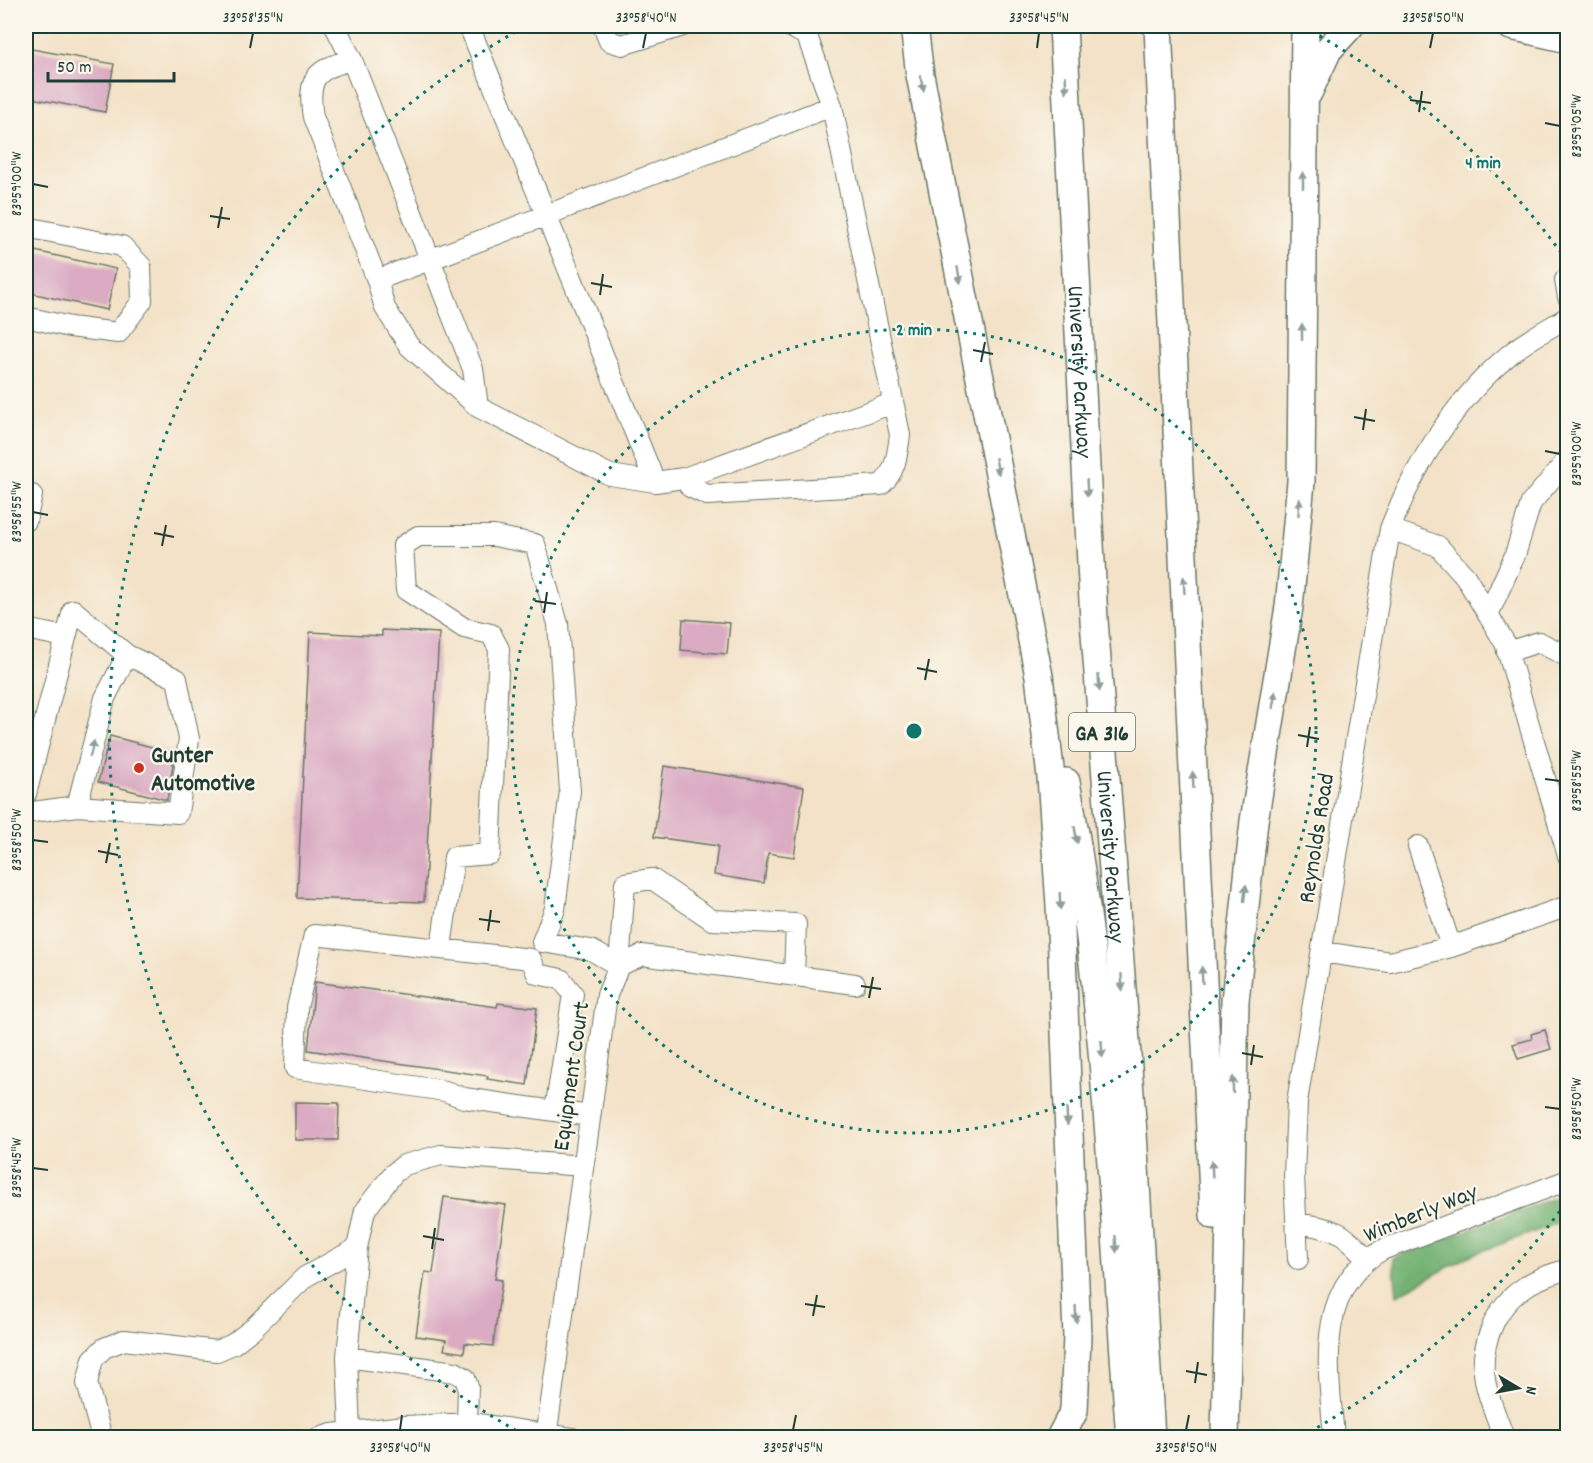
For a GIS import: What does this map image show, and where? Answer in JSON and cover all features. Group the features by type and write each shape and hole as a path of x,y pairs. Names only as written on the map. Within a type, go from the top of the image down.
{"highway":[{"path":"914,26 920,75 1039,676 1051,777 1060,905 1077,1336 1074,1411 1060,1437"},
{"name":"University Parkway","path":"1063,26 1094,620 1133,1133 1151,1437"},
{"path":"1158,26 1224,1437"},
{"path":"1224,1437 1235,1001 1254,821 1289,607 1300,492 1305,26"},
{"path":"1303,106 1328,50 1350,26"},
{"path":"1511,26 1568,39"},
{"path":"1039,676 1055,726 1077,838 1096,978 1130,1437"}],"street":[{"path":"335,26 352,60 473,369 478,407"},
{"path":"469,26 655,482"},
{"path":"603,26 609,41 622,45 683,26"},
{"path":"684,478 690,487 707,495 881,485 892,475 897,461 900,435 832,106 807,36 789,26"},
{"path":"352,60 330,65 316,74 310,95 313,117 377,280 385,308 409,346 478,407 610,476 655,482 684,478 892,403"},
{"path":"377,280 832,106"},
{"path":"26,227 122,246 141,266 142,301 118,333 70,327 26,317"},
{"path":"1568,277 1565,280 1568,297"},
{"name":"Reynolds Road","path":"1298,1259 1294,1176 1297,1102 1390,529 1420,464 1463,400 1509,354 1568,317"},
{"path":"1488,615 1515,555 1531,503 1568,459"},
{"path":"26,521 32,495"},
{"path":"1390,529 1438,546 1465,576 1488,615 1508,652 1568,856"},
{"path":"441,947 454,857 490,854 499,649 491,634 464,628 406,590 403,546 418,536 494,536 535,544 558,624 570,791 555,909 542,942 531,959"},
{"path":"26,794 32,741 73,610 127,655 177,679 189,739 178,813 77,806 26,813"},
{"path":"26,629 64,637"},
{"path":"1508,652 1539,642 1568,657"},
{"path":"77,806 105,698 127,655"},
{"path":"1418,846 1450,947"},
{"name":"Equipment Court","path":"546,1435 607,994 619,966 625,883 652,879 712,920 796,924 794,975"},
{"path":"1322,952 1390,962 1450,947 1568,906"},
{"path":"531,959 441,947 314,935 297,1008 295,1068 445,1091 464,1098 590,1116"},
{"path":"542,942 591,950 619,966 642,955 855,984"},
{"path":"531,959 537,974 561,979 573,994 555,1111"},
{"path":"350,1432 346,1357 357,1248 364,1210 393,1174 404,1165 441,1155 583,1166"},
{"name":"Wimberly Way","path":"1334,1437 1328,1351 1331,1317 1338,1298 1367,1259 1382,1250 1568,1180"},
{"path":"1296,1223 1334,1229 1344,1234 1367,1259"},
{"path":"102,1437 87,1383 93,1359 104,1348 124,1340 217,1351 233,1344 251,1330 305,1277 357,1248"},
{"path":"1504,1437 1485,1380 1485,1355 1489,1333 1499,1312 1511,1297 1533,1282 1568,1269"},
{"path":"346,1357 455,1372 465,1378 468,1387 467,1423"},
{"path":"319,1437 350,1432 467,1423 572,1437"}],"green space":[{"path":"1567,1193 1567,1220 1471,1255 1397,1295 1393,1258"}],"building":[{"path":"26,48 114,64 105,112 26,97"},
{"path":"26,249 116,269 107,310 26,292"},
{"path":"683,619 730,623 727,654 681,650"},
{"path":"382,630 439,633 424,902 297,898 310,632 382,636"},
{"name":"Gunter Automotive","path":"110,736 175,753 167,800 98,782"},
{"path":"664,766 804,787 794,857 768,853 764,883 714,875 718,846 654,837"},
{"path":"315,982 497,1007 498,1003 537,1008 527,1085 487,1079 488,1076 308,1050"},
{"path":"1545,1030 1551,1049 1518,1059 1513,1044 1532,1039 1531,1034"},
{"path":"295,1102 339,1103 338,1140 295,1140"},
{"path":"444,1197 506,1205 495,1279 502,1280 493,1346 465,1343 464,1353 444,1350 446,1340 416,1336 425,1272 433,1273"}],"place":[{"name":"Gunter Automotive","path":"139,768"}]}
